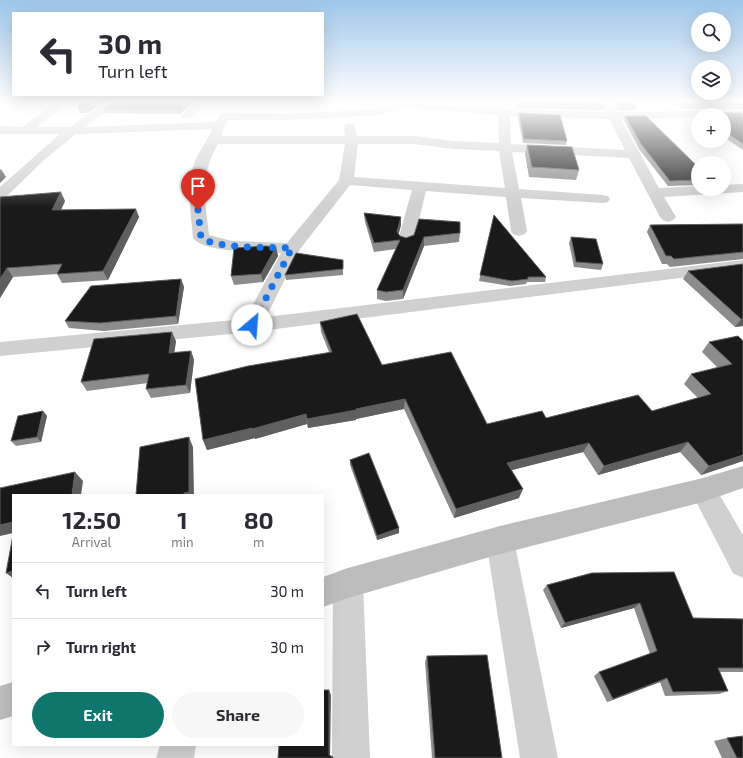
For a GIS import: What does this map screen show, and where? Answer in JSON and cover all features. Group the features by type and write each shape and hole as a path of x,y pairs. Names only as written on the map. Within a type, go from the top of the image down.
{"street":[{"path":"0,195 19,175 63,137"},
{"path":"252,325 292,248 346,181 352,141 351,137"},
{"path":"505,137 505,148 519,231"},
{"path":"625,137 668,217"},
{"path":"292,248 222,245 206,241 201,238 197,196 198,176 203,159 214,140 414,140 454,145 634,154"},
{"path":"0,175 19,175"},
{"path":"346,181 603,199"},
{"path":"406,240 420,186"},
{"path":"654,193 743,188"},
{"path":"0,349 252,325 743,265"},
{"path":"351,758 336,587 500,540 703,490 743,477"},
{"path":"703,490 743,564"},
{"path":"500,540 539,758"},
{"path":"0,702 12,699"},
{"path":"175,758 178,746"}],"building":[{"path":"524,137 566,137 567,141 524,139"},
{"path":"637,137 668,137 691,160 691,180 670,181"},
{"path":"733,137 743,137 743,144"},
{"path":"527,145 572,147 579,170 532,167"},
{"path":"61,192 52,210 136,209 103,271 57,274 62,264 7,268 0,279 0,197"},
{"path":"364,213 401,217 397,232 400,236 406,238 414,235 419,219 460,222 460,233 424,237 403,290 386,292 377,290 400,240 374,243"},
{"path":"494,215 546,277 528,277 528,279 512,281 480,275"},
{"path":"743,224 743,252 674,259 671,256 666,256 650,225"},
{"path":"571,237 596,239 603,264 576,262"},
{"path":"266,246 276,247 261,274 231,276 234,248"},
{"path":"296,253 343,260 343,269 285,275"},
{"path":"743,264 743,319 741,319 688,271"},
{"path":"181,279 176,316 100,323 65,321 91,286"},
{"path":"357,314 382,365 451,352 487,424 542,411 546,418 638,395 652,411 711,394 691,374 732,364 709,342 738,336 743,341 743,455 709,466 688,442 604,466 589,443 507,463 523,489 456,509 405,399 307,419 306,414 252,429 203,440 195,379 248,366 332,352 320,322"},
{"path":"172,332 169,353 191,351 186,385 146,389 149,374 81,382 94,339"},
{"path":"43,411 37,437 11,441 18,416"},
{"path":"189,437 189,492 184,494 136,494 140,447"},
{"path":"369,453 399,528 377,536 350,460"},
{"path":"75,472 72,494 12,494 12,522 0,525 0,488"},
{"path":"12,540 12,571 6,573"},
{"path":"674,572 693,618 743,619 743,668 718,668 728,691 673,692 667,678 613,699 599,672 657,651 640,603 565,623 547,585 592,573"},
{"path":"487,655 502,758 435,758 427,656"},
{"path":"324,690 329,690 329,755 333,758 278,758 279,746 324,746"},
{"path":"743,736 743,758 737,758 727,738"}],"route":[{"path":"198,210 201,238 206,241 222,245 292,248 252,325"}]}
